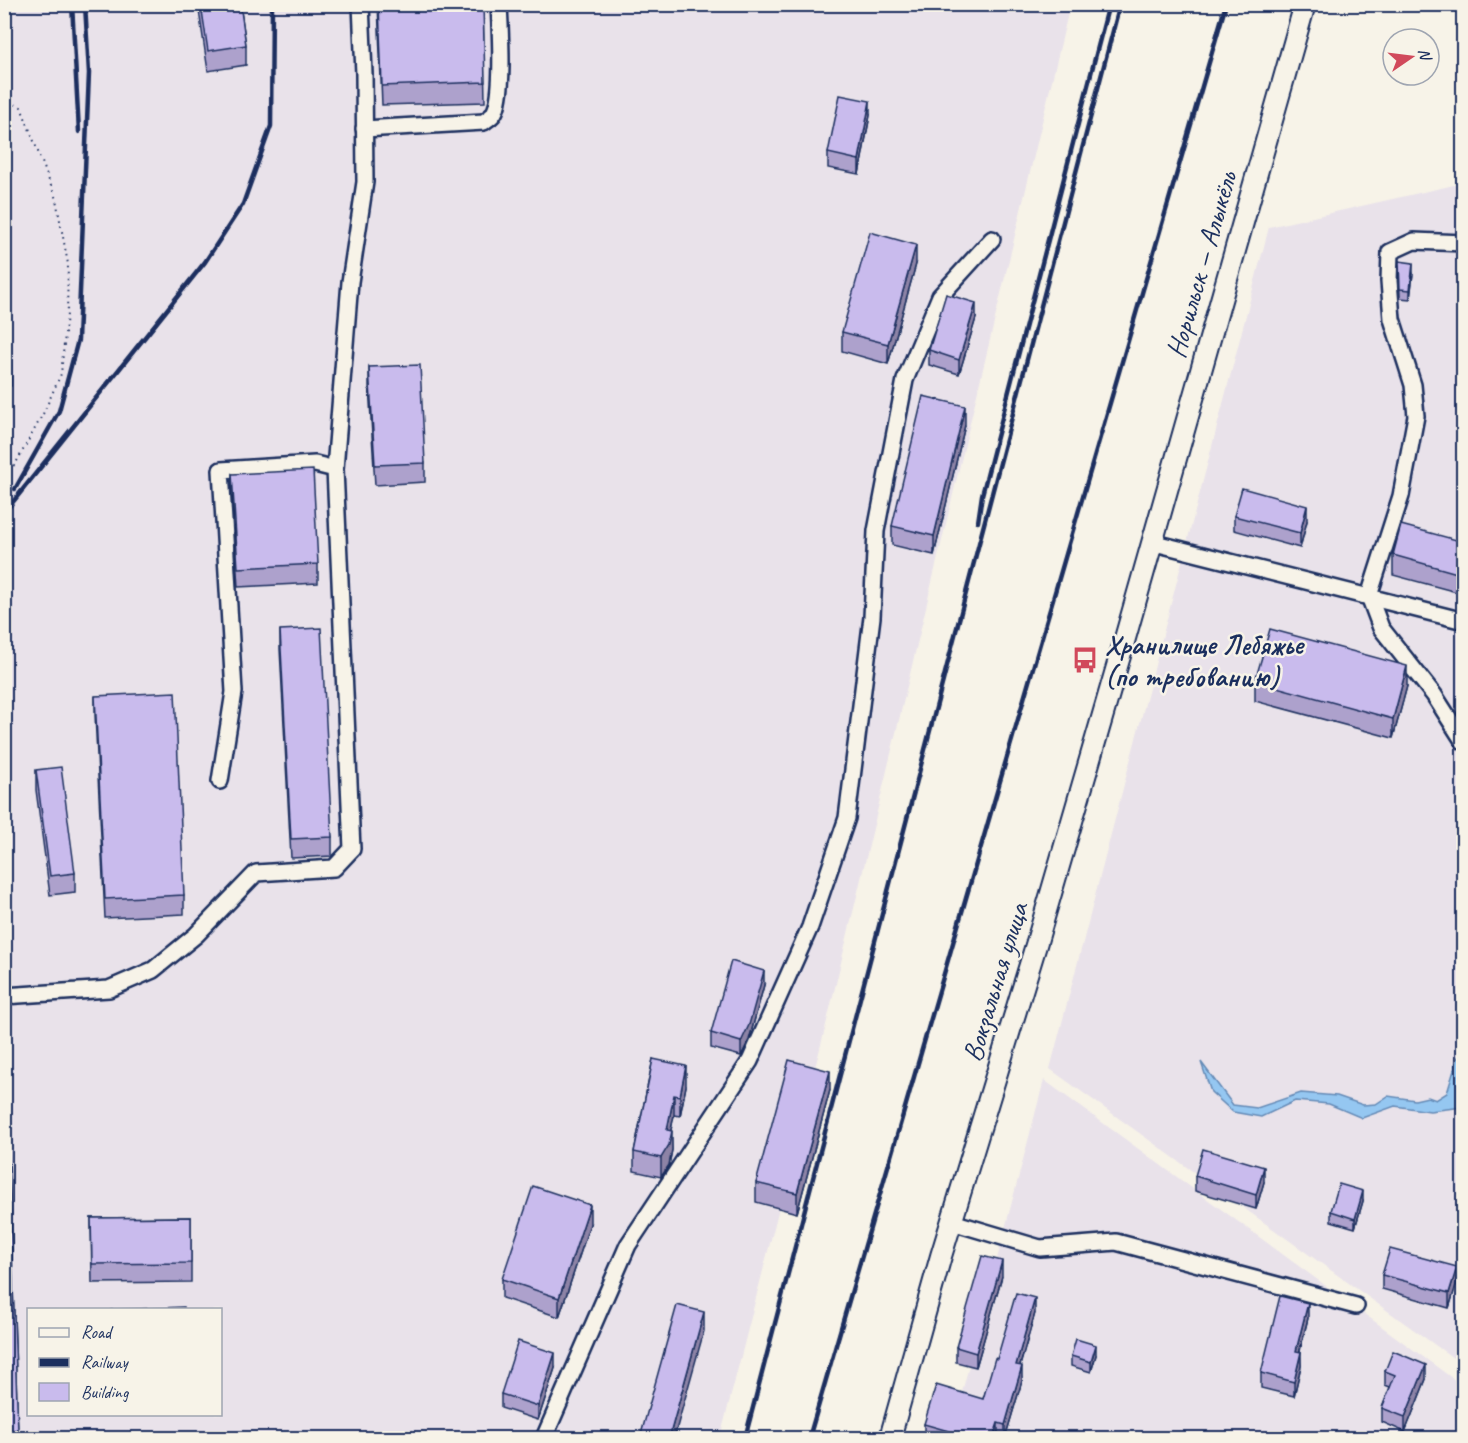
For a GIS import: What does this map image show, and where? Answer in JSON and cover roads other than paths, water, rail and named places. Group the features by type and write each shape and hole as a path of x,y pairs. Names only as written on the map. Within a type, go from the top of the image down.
{"main road":[{"name":"Норильск — Алыкёль","path":"1151,542 1305,4"},
{"name":"Вокзальная улица","path":"890,1438 951,1222 1039,934 1151,542"}],"lane":[{"path":"4,996 109,989 153,970 196,935 256,873 334,867 352,849 335,469 350,282 365,182 361,4"},
{"path":"364,129 484,122 494,115 498,103 501,62 500,4"},
{"path":"544,1438 628,1245 750,1061 810,927 847,818 872,617 876,531 905,380 940,297 992,239"},
{"path":"1464,243 1414,241 1390,252 1389,281 1392,319 1413,385 1416,416 1401,496 1369,596 1381,628 1434,695 1464,742"},
{"path":"220,781 234,692 221,470 315,464 335,469"},
{"path":"1151,542 1464,621"},
{"path":"951,1222 1040,1248 1116,1242 1356,1306"}],"water":[{"path":"1463,1055 1463,1107 1430,1111 1395,1106 1362,1118 1329,1104 1295,1101 1261,1117 1233,1112 1211,1092 1201,1062 1233,1105 1257,1108 1301,1093 1337,1096 1363,1105 1376,1104 1388,1096 1415,1100 1428,1097 1436,1100 1447,1093 1458,1057"}],"railway":[{"path":"72,4 79,132"},
{"path":"15,489 59,411 78,340 89,73 85,4"},
{"path":"4,513 205,262 243,204 271,126 272,4"},
{"path":"978,522 982,495 1109,4"},
{"path":"745,1438 1120,4"},
{"path":"809,1438 1226,4"}],"place":[{"name":"Хранилище Лебяжье (по требованию)","path":"1085,660"}]}
